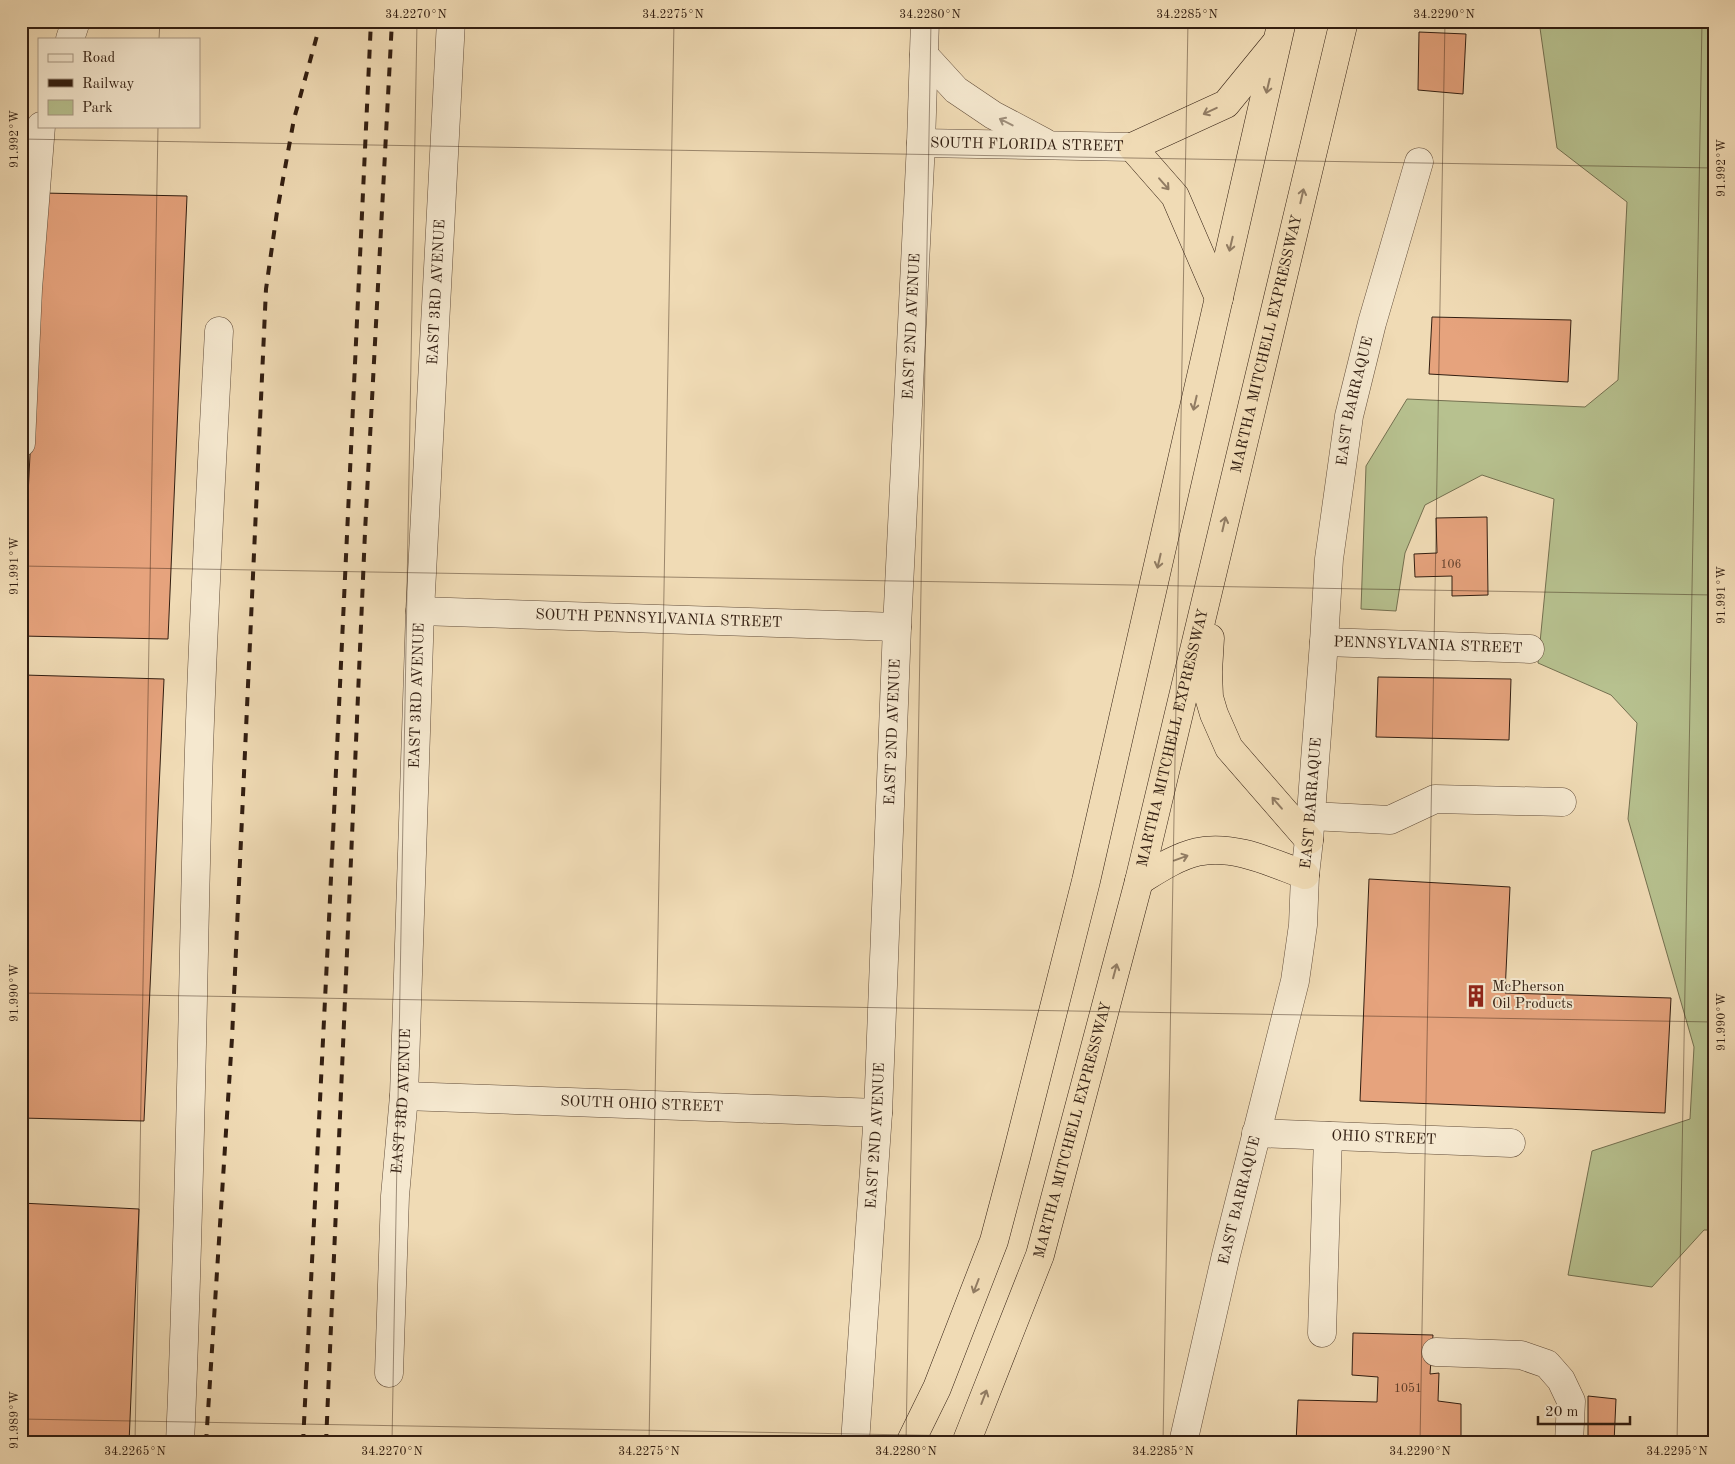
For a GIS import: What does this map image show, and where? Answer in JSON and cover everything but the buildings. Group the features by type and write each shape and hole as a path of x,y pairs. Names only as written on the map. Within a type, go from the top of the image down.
{"highway":[{"name":"MARTHA MITCHELL EXPRESSWAY","path":"966,1443 1040,1255 1139,880 1344,21"},
{"path":"1219,298 1175,196 1132,147 1226,104 1281,30"},
{"path":"910,1443 938,1388 994,1241 1086,881 1281,30"},
{"path":"1214,562 1208,672 1209,697 1214,714 1229,748 1310,828"},
{"path":"1139,880 1174,860 1198,852 1242,852 1305,875"}],"street":[{"path":"70,38 76,21"},
{"name":"EAST 3RD AVENUE","path":"389,1372 395,1196 404,1096 420,611 451,21"},
{"name":"EAST 2ND AVENUE","path":"855,1443 878,1113 897,627 921,143 925,21"},
{"path":"924,55 956,90 993,115 1050,145"},
{"path":"21,443 28,289 41,128"},
{"name":"SOUTH FLORIDA STREET","path":"921,143 1132,147"},
{"name":"EAST BARRAQUE","path":"1179,1437 1295,982 1303,925 1305,875 1329,559 1349,416 1372,323 1419,162"},
{"path":"180,1443 185,1336 198,781 219,331"},
{"name":"SOUTH PENNSYLVANIA STREET","path":"420,611 897,627"},
{"name":"PENNSYLVANIA STREET","path":"1324,642 1530,649"},
{"path":"1310,828 1390,820 1434,800 1562,802"},
{"name":"SOUTH OHIO STREET","path":"404,1096 878,1113"},
{"name":"OHIO STREET","path":"1256,1133 1511,1143"},
{"path":"1322,1333 1328,1136"},
{"path":"1436,1352 1521,1355 1547,1364 1561,1380 1570,1401 1569,1443"}],"green space":[{"path":"1539,21 1714,21 1714,1230 1704,1230 1652,1287 1568,1275 1592,1151 1690,1119 1694,1047 1628,819 1637,723 1611,695 1538,663 1554,499 1482,475 1425,505 1405,553 1396,611 1361,609 1366,466 1407,399 1585,407 1618,380 1627,202 1557,148"}],"railway":[{"path":"206,1443 232,1038 266,289 277,212 294,119 321,21"},
{"path":"303,1443 371,21"},
{"path":"326,1443 365,532 392,21"}],"place":[{"name":"McPherson Oil Products","path":"1476,996"}]}
